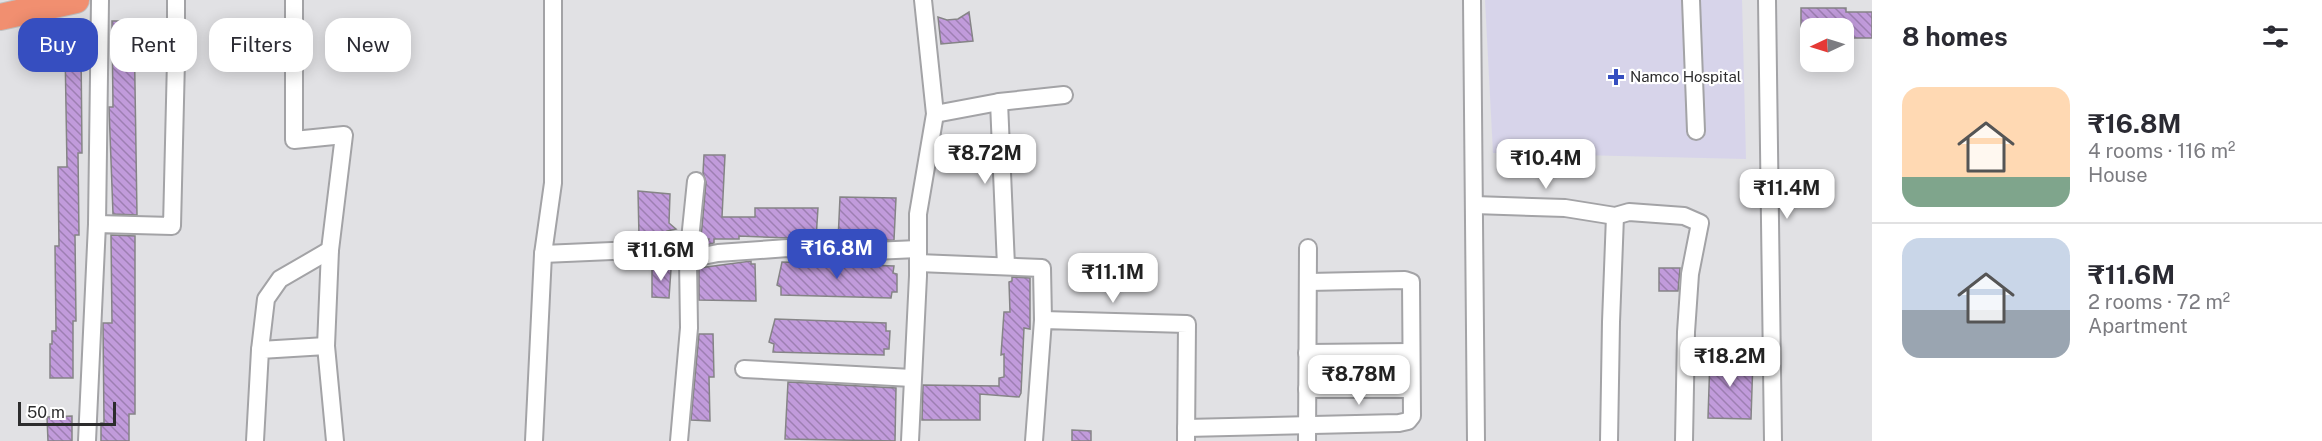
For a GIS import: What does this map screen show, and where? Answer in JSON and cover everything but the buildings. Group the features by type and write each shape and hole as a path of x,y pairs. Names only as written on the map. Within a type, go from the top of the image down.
{"highway":[{"path":"0,17 76,0"}],"street":[{"path":"87,441 98,224 100,0"},
{"path":"98,224 172,226 176,0"},
{"path":"294,0 294,140 344,135 330,250 326,346 335,441"},
{"path":"534,441 543,254 553,183 553,0"},
{"path":"910,441 918,214 935,114 923,0"},
{"path":"1472,0 1476,441"},
{"path":"1691,0 1696,131"},
{"path":"1767,0 1773,441"},
{"path":"935,114 999,102 1064,95"},
{"path":"999,102 1006,266"},
{"path":"679,441 689,328 688,259 696,181"},
{"path":"1474,205 1565,208 1615,216 1629,212 1684,216 1700,223 1690,274 1686,332 1684,441"},
{"path":"1609,441 1615,216"},
{"path":"543,254 635,250 688,259 718,253 788,248 918,256 1042,268 1043,320 1034,441"},
{"path":"1307,433 1308,248"},
{"path":"255,441 260,350 266,299 280,279 330,250"},
{"path":"1043,320 1187,324 1186,434 1307,433 1408,421 1412,416 1411,282 1405,280 1308,282"},
{"path":"260,350 326,346"},
{"path":"1307,353 1411,352"},
{"path":"744,369 912,378"},
{"path":"1307,389 1411,389"}],"shaded area":[{"name":"Namco Hospital","path":"1485,0 1742,0 1746,159 1493,153"}],"place":[{"name":"Namco Hospital","path":"1616,77"}]}
